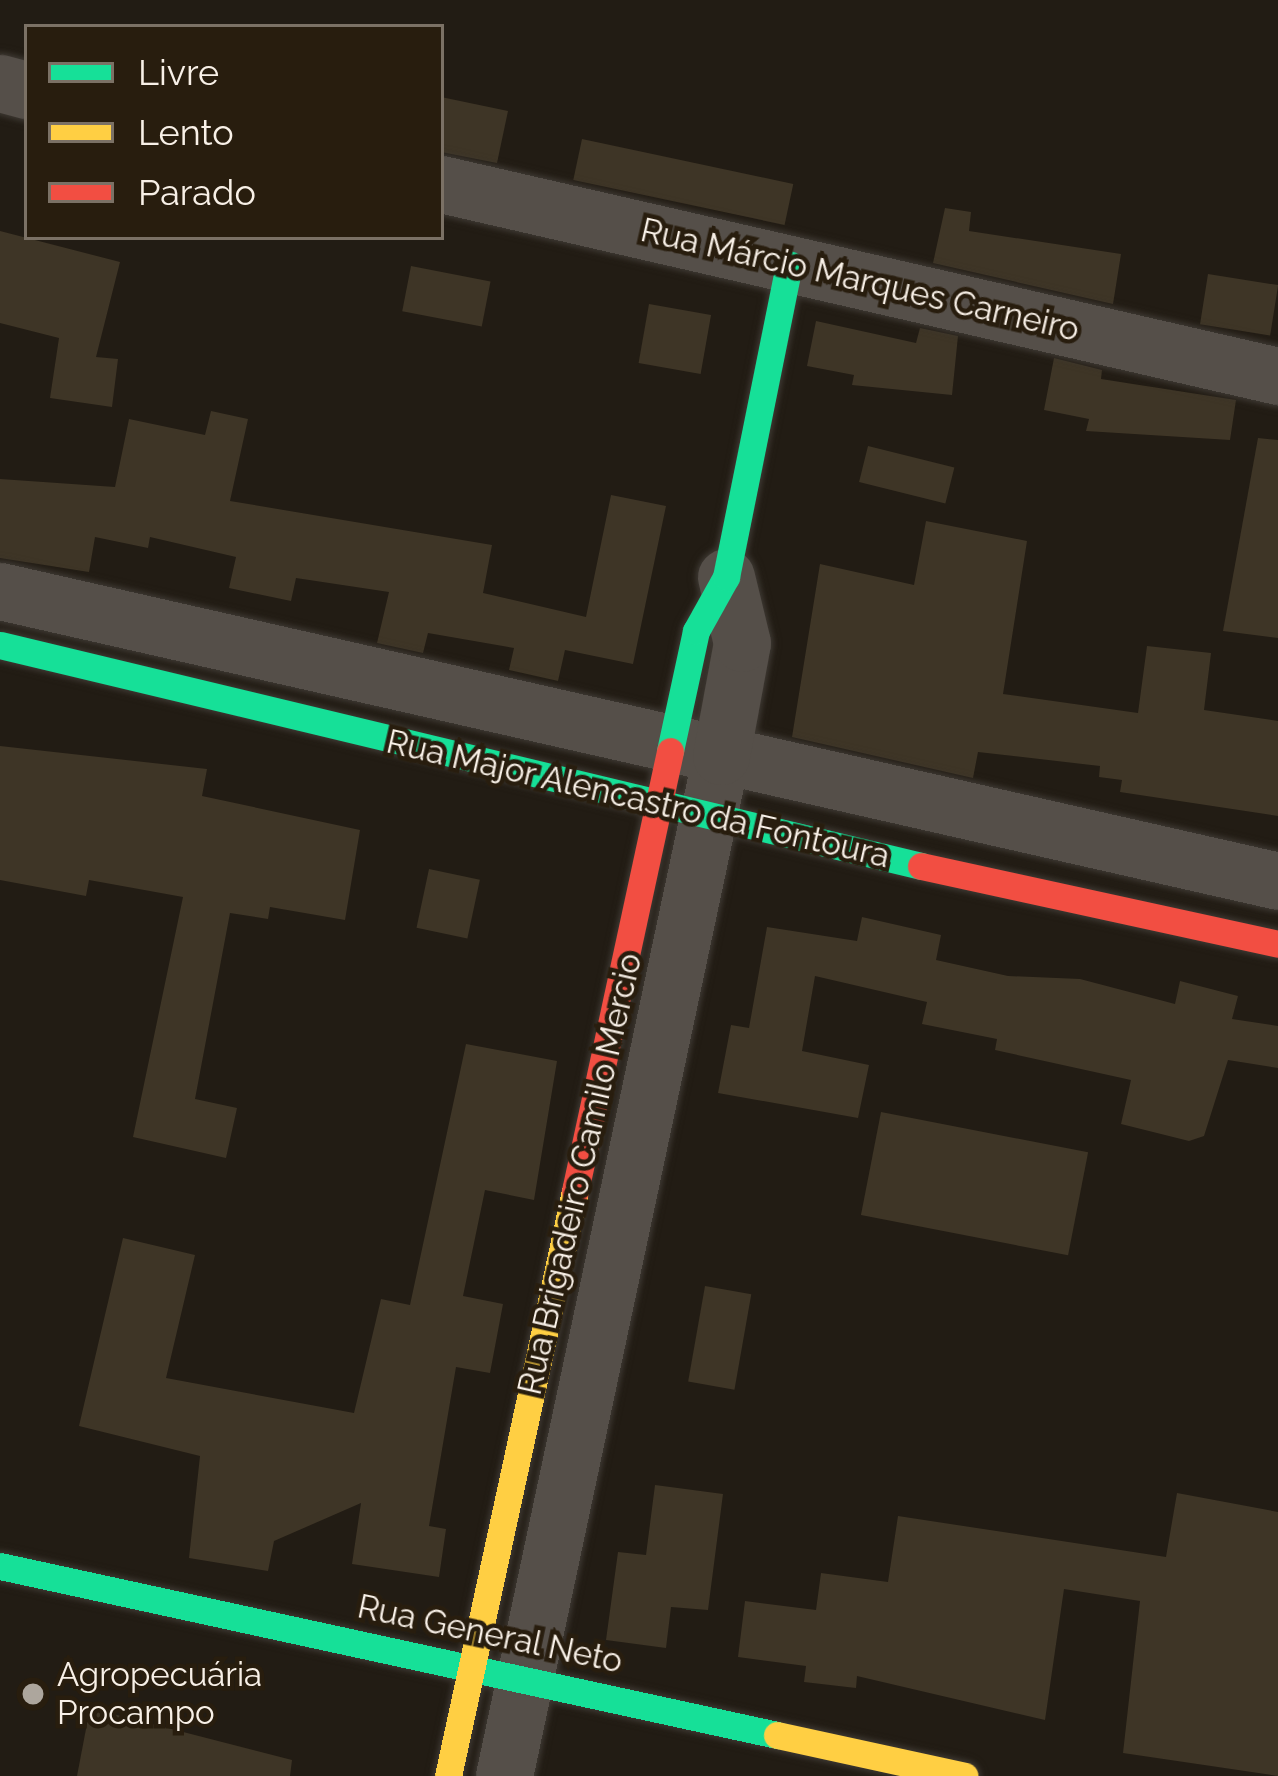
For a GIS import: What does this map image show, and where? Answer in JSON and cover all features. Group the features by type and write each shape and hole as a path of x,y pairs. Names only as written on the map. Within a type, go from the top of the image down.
{"street":[{"name":"Rua Márcio Marques Carneiro","path":"444,185 1278,376"},
{"name":"Rua Brigadeiro Camilo Mercio","path":"448,1776 497,1672 696,750 742,643 726,577 789,264"},
{"name":"Rua Major Alencastro da Fontoura","path":"0,591 1278,880"},
{"name":"Rua Major Alencastro da Fontoura","path":"0,645 685,814 1278,944"},
{"path":"232,703 249,649"},
{"name":"Rua General Neto","path":"0,1566 965,1776"},
{"name":"Rua Brigadeiro Camilo Mercio","path":"497,1672 504,1776"}],"building":[{"path":"444,98 508,111 497,163 444,153"},
{"path":"582,139 793,184 785,225 573,180"},
{"path":"945,208 971,212 969,231 1121,254 1113,304 933,263"},
{"path":"0,231 120,262 96,357 118,359 112,407 50,398 59,338 0,323"},
{"path":"411,266 491,281 482,327 402,311"},
{"path":"1208,274 1278,285 1270,335 1200,324"},
{"path":"649,304 711,315 701,374 639,363"},
{"path":"816,321 916,343 920,328 958,336 952,395 852,385 854,375 807,366"},
{"path":"1054,358 1102,370 1101,379 1236,400 1230,440 1086,431 1089,419 1044,410"},
{"path":"211,411 248,419 230,501 492,545 483,593 586,617 611,495 666,506 633,664 565,650 558,681 509,670 514,648 428,633 423,653 377,643 389,592 296,578 291,601 229,588 236,557 150,537 148,548 95,537 89,572 0,558 0,479 115,487 129,419 205,435"},
{"path":"1258,438 1278,440 1278,638 1223,631"},
{"path":"868,446 954,468 945,503 859,482"},
{"path":"926,521 1027,541 1003,694 1138,713 1147,646 1211,653 1204,710 1278,721 1278,816 1120,792 1122,780 1099,777 1100,766 978,752 973,778 792,737 820,564 914,585"},
{"path":"0,746 207,769 202,796 360,830 345,920 270,907 268,919 230,913 195,1099 237,1108 226,1158 133,1137 183,897 89,880 86,896 0,880"},
{"path":"429,869 480,880 467,939 417,928"},
{"path":"862,917 941,935 936,960 1008,976 1080,979 1175,1004 1180,981 1238,996 1232,1019 1278,1026 1278,1068 1228,1060 1204,1136 1189,1141 1121,1124 1131,1080 995,1050 997,1039 922,1024 927,1002 815,976 802,1051 869,1065 858,1118 718,1093 731,1025 749,1028 767,927 857,941"},
{"path":"466,1044 557,1061 534,1200 485,1190 463,1296 503,1304 490,1373 456,1367 429,1526 446,1529 439,1577 352,1564 361,1503 274,1541 268,1571 189,1558 200,1456 79,1426 123,1238 195,1255 166,1378 354,1413 381,1299 410,1305"},
{"path":"881,1112 1088,1152 1068,1255 861,1215"},
{"path":"705,1286 751,1294 734,1390 688,1382"},
{"path":"655,1485 723,1494 708,1610 671,1607 666,1648 606,1640 618,1552 646,1555"},
{"path":"1177,1493 1278,1512 1278,1776 1123,1753 1140,1601 1064,1589 1045,1720 857,1676 856,1688 804,1682 806,1666 738,1657 745,1601 816,1610 821,1573 888,1582 898,1516 1166,1557"},
{"path":"90,1708 292,1760 290,1776 77,1776"}],"traffic: fast":[{"path":"670,751 696,631 726,577 789,264"},
{"path":"0,645 921,866"},
{"path":"0,1566 777,1735"}],"traffic: slow":[{"path":"448,1776 575,1191"},
{"path":"777,1735 965,1776"}],"traffic: jam":[{"path":"575,1191 670,751"},
{"path":"921,866 1278,944"}],"place":[{"name":"Agropecuária Procampo","path":"33,1694"}]}
